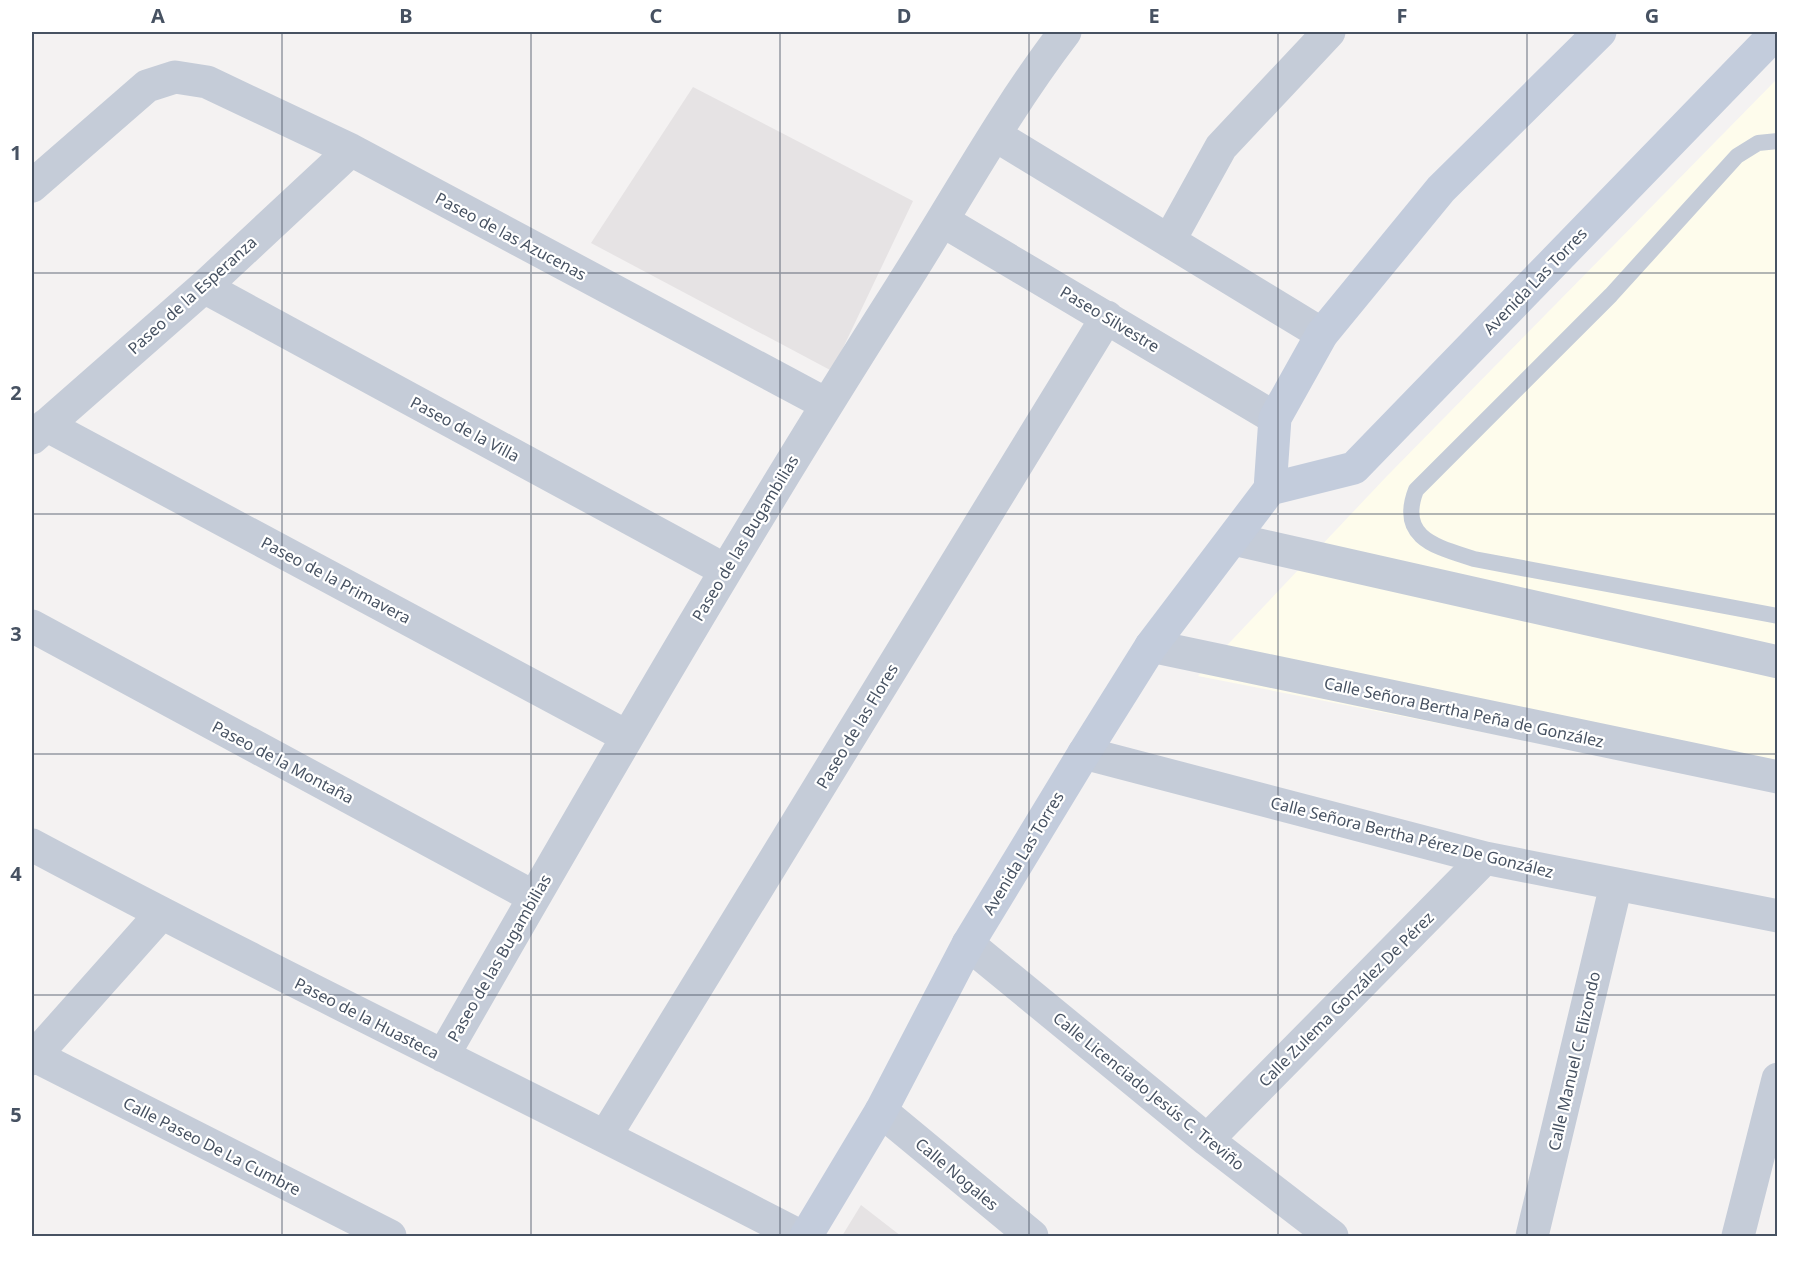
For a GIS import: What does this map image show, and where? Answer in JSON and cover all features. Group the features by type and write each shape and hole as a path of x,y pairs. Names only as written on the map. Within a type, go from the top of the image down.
{"street":[{"name":"Paseo de las Bugambilias","path":"443,1056 626,736 725,570 995,135 1065,32"},
{"path":"1169,241 1221,147 1329,32"},
{"path":"1269,489 1275,418 1322,334 1441,189 1600,32"},
{"name":"Avenida Las Torres","path":"806,1236 881,1111 968,944 1084,753 1151,646 1269,489 1354,468 1777,32"},
{"name":"Paseo de las Azucenas","path":"32,186 147,86 161,79 192,78 207,81 351,150 826,404"},
{"path":"995,135 1322,334"},
{"name":"Paseo de la Esperanza","path":"39,431 204,287 351,150"},
{"name":"Paseo Silvestre","path":"943,221 1275,418"},
{"name":"Paseo de la Villa","path":"204,287 725,570"},
{"name":"Paseo de las Flores","path":"606,1135 1107,317"},
{"name":"Paseo de la Primavera","path":"39,431 626,736"},
{"path":"1233,539 1778,662"},
{"name":"Paseo de la Montaña","path":"32,626 534,897"},
{"name":"Calle Señora Bertha Peña de González","path":"1151,646 1778,777"},
{"name":"Calle Señora Bertha Pérez De González","path":"1084,753 1485,858 1778,916"},
{"name":"Paseo de la Huasteca","path":"32,845 161,914 606,1135 800,1236"},
{"name":"Calle Zulema González De Pérez","path":"1208,1140 1485,858"},
{"name":"Calle Manuel C. Elizondo","path":"1532,1236 1616,885"},
{"path":"33,1058 161,914"},
{"name":"Calle Licenciado Jesús C. Treviño","path":"968,944 1208,1140 1332,1236"},
{"name":"Calle Paseo De La Cumbre","path":"33,1058 390,1236"},
{"path":"1738,1236 1778,1080"},
{"name":"Calle Nogales","path":"881,1111 1032,1236"}],"lane":[{"path":"1778,141 1758,143 1737,156 1611,295 1416,490 1410,515 1414,528 1431,545 1474,559 1778,616"}],"shaded area":[{"path":"1777,79 1777,790 1198,676 1387,476"},
{"path":"693,87 913,201 832,371 591,243"},
{"path":"861,1205 901,1236 842,1236"}]}
